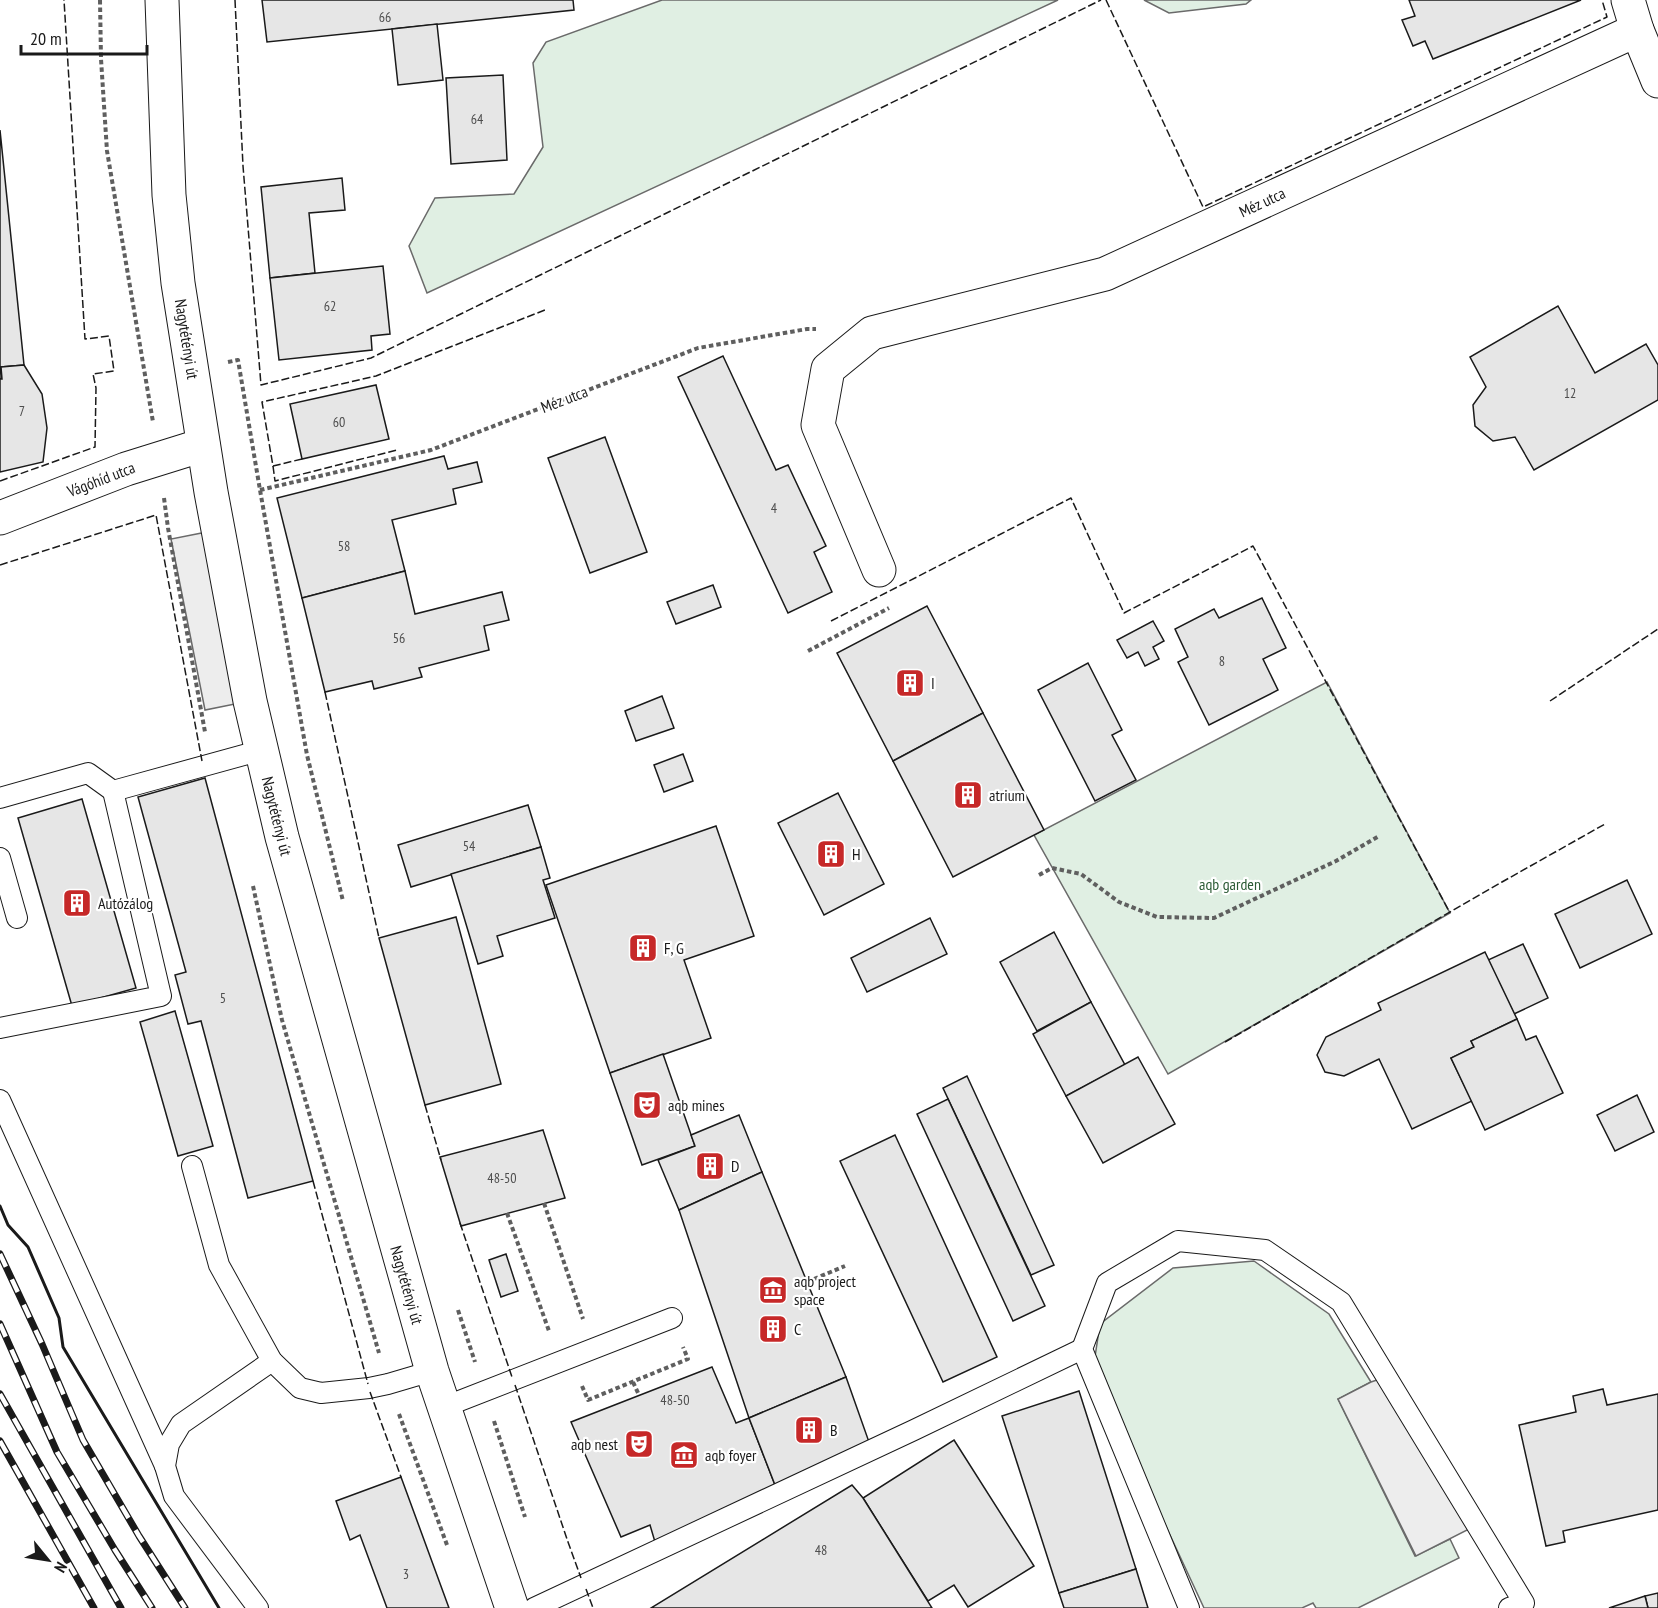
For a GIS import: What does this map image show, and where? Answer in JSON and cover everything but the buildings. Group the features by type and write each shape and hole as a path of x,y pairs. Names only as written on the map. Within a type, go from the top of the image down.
{"main road":[{"name":"Nagytétényi út","path":"162,0 169,195 178,283 203,445 250,701 282,837 432,1371 512,1608"},
{"path":"1632,15 1657,73"},
{"name":"Méz utca","path":"879,570 818,425 828,369 872,333 1106,274 1632,15"},
{"name":"Vágóhíd utca","path":"0,518 126,469 203,445"}],"lane":[{"path":"113,791 262,750"},
{"path":"0,798 88,773 113,791 161,996 0,1028"},
{"path":"0,858 17,918"},
{"path":"0,1100 165,1466 174,1496 258,1608"},
{"path":"192,1166 219,1265 272,1361 300,1388 321,1393 388,1384 432,1371"},
{"path":"1189,1608 1082,1349 1107,1283 1178,1241 1265,1250 1341,1302 1524,1603 1509,1608"},
{"path":"444,1407 672,1318"},
{"path":"534,1608 1082,1349"},
{"path":"165,1466 169,1444 181,1425 272,1361"}],"path":[{"path":"100,0 107,151 145,380 238,360 307,755 345,907"},
{"name":"Méz utca","path":"260,490 431,450 698,348 807,329 872,333"},
{"path":"808,651 890,608"},
{"path":"1039,875 1052,868 1080,874 1119,902 1157,917 1214,918 1336,861 1379,836"},
{"path":"544,1203 593,1349"},
{"path":"507,1213 560,1362"},
{"path":"807,1282 845,1266"},
{"path":"456,1304 528,1526"},
{"path":"588,1400 688,1359"},
{"path":"633,1382 639,1395"}],"green space":[{"path":"662,0 1058,0 427,293 409,246 435,198 514,194 543,147 533,63 546,42"},
{"path":"1144,0 1251,0 1246,4 1169,13"},
{"name":"aqb garden","path":"1327,682 1450,913 1168,1074 1034,835"},
{"path":"1254,1261 1329,1314 1371,1382 1338,1399 1415,1556 1450,1539 1459,1558 1358,1608 1316,1608 1313,1603 1302,1608 1204,1608 1093,1370 1100,1324 1173,1268"}],"shaded area":[{"path":"217,530 250,701 205,710 171,539"},
{"path":"1386,1377 1477,1525 1416,1556 1338,1399"}],"railway":[{"path":"0,1254 83,1440 139,1536 185,1608"},
{"path":"0,1324 57,1452 152,1608"},
{"path":"0,1394 121,1608"},
{"path":"0,1441 94,1608"}],"fence":[{"path":"0,481 95,447 96,388 93,374 114,371 109,336 85,339 64,0"},
{"path":"235,0 243,166 261,385 371,358 1101,0"},
{"path":"1106,0 1203,207 1607,17 1602,0"},
{"path":"302,459 273,466 262,402 376,376 545,310"},
{"path":"273,466 275,481 397,450"},
{"path":"831,621 1071,498 1124,613 1253,546 1450,913"},
{"path":"0,565 156,515 202,761"},
{"path":"1550,701 1658,629"},
{"path":"325,692 379,938"},
{"path":"1225,1042 1605,824"},
{"path":"425,1105 441,1160"},
{"path":"313,1181 368,1384"},
{"path":"460,1223 512,1377"},
{"path":"515,1385 581,1578"},
{"path":"370,1392 401,1477"},
{"path":"586,1589 593,1608"}],"wall":[{"path":"0,1206 8,1225 28,1247 59,1318 63,1347 219,1608"}],"place":[{"name":"I","path":"910,683"},
{"name":"atrium","path":"968,795"},
{"name":"H","path":"831,854"},
{"name":"Autózálog","path":"77,903"},
{"name":"F, G","path":"643,948"},
{"name":"aqb mines","path":"647,1105"},
{"name":"D","path":"710,1166"},
{"name":"aqb project space","path":"773,1290"},
{"name":"C","path":"773,1329"},
{"name":"B","path":"809,1430"},
{"name":"aqb nest","path":"639,1444"},
{"name":"aqb foyer","path":"684,1455"}]}
